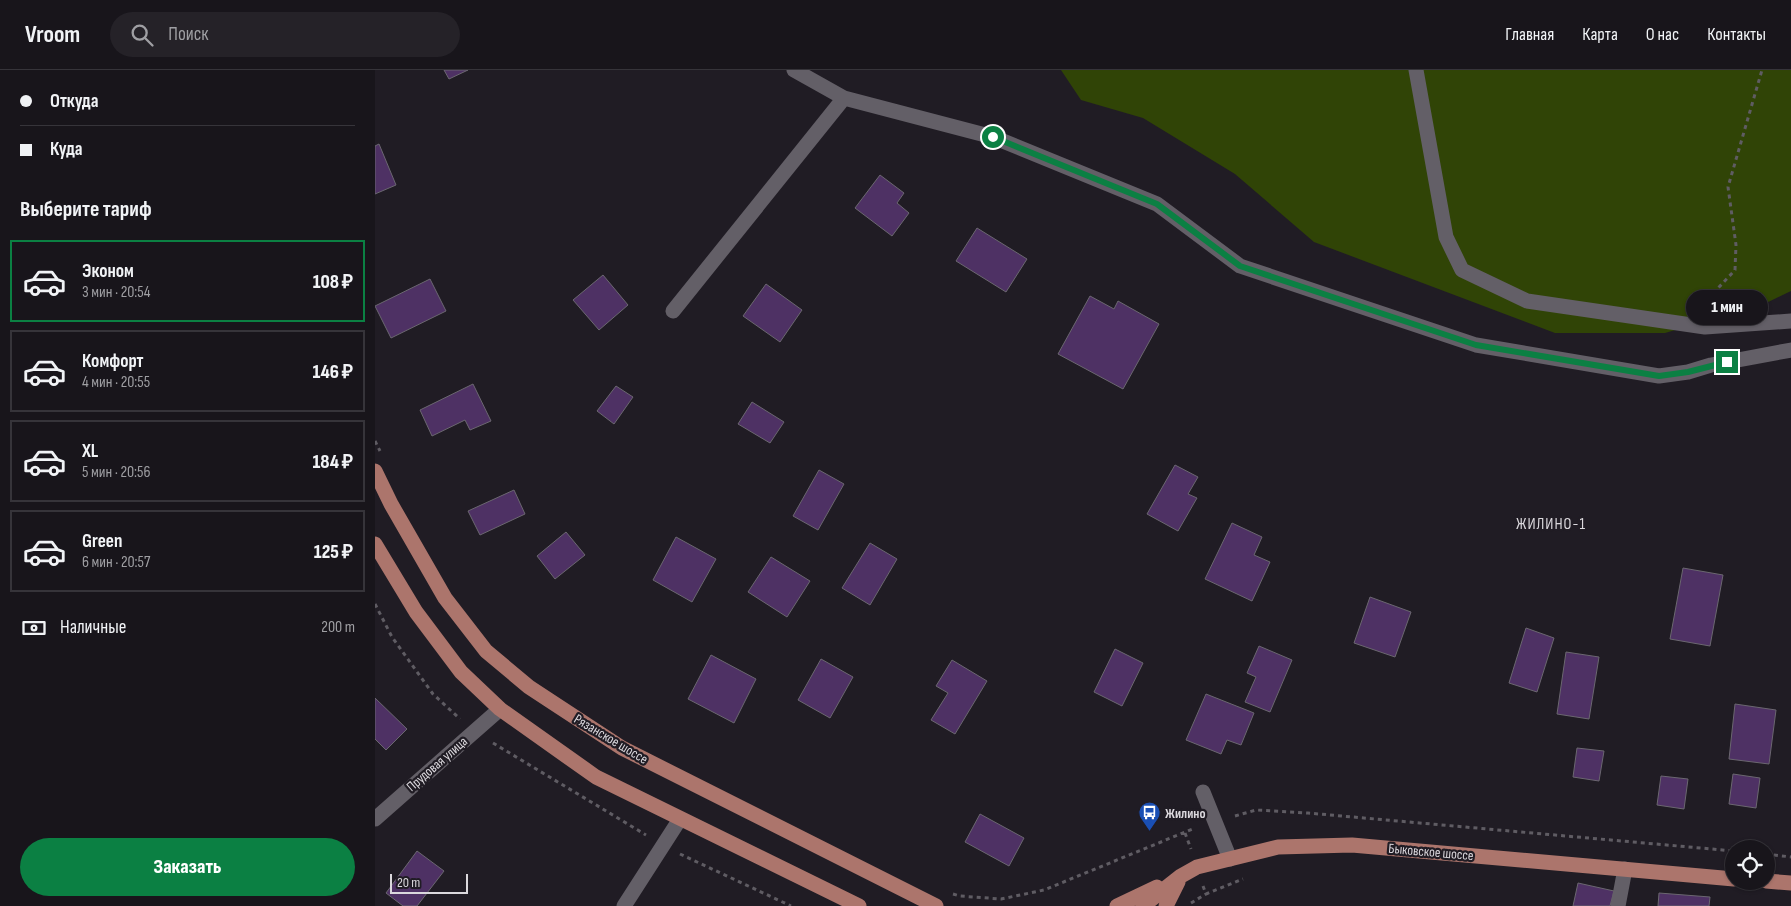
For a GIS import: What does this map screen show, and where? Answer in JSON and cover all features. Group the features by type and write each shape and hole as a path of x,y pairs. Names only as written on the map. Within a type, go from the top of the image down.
{"main road":[{"name":"Рязанское шоссе","path":"375,471 391,504 445,598 486,651 529,687 621,748 936,906"},
{"path":"375,544 416,612 449,657 461,672 500,709 596,777 859,906"},
{"name":"Быковское шоссе","path":"1143,906 1181,876 1197,868 1278,847 1352,845 1725,878"},
{"path":"1117,906 1181,876"},
{"path":"1166,906 1181,876"},
{"path":"1775,882 1791,883"}],"street":[{"path":"794,70 844,98 993,137 1157,204 1240,266 1476,345 1659,376 1688,372 1711,365 1791,350"},
{"path":"1415,70 1446,237 1462,270 1527,301 1705,327 1791,321"},
{"path":"673,311 844,98"},
{"name":"Прудовая улица","path":"375,819 500,709"},
{"path":"1203,792 1230,859"},
{"path":"624,906 680,819"},
{"path":"1618,906 1625,869"}],"path":[{"path":"1705,327 1707,300 1735,270 1736,245 1728,187 1762,70"},
{"path":"375,441 382,456"},
{"path":"1775,855 1791,856"},
{"path":"1189,906 1205,894"}],"green space":[{"path":"1061,70 1791,70 1791,291 1762,305 1665,333 1555,333 1314,242 1235,174 1143,118 1081,100"}],"building":[{"path":"444,70 468,70 449,79"},
{"path":"379,144 396,185 375,194 375,146"},
{"path":"880,175 904,193 897,203 909,213 892,236 855,208"},
{"path":"977,228 1027,259 1006,292 956,261"},
{"path":"603,275 628,305 599,330 573,300"},
{"path":"430,279 446,311 391,338 375,306"},
{"path":"766,284 802,310 780,342 743,316"},
{"path":"1090,296 1114,309 1118,301 1159,324 1123,389 1058,354"},
{"path":"473,384 491,421 470,430 465,420 432,436 420,410"},
{"path":"616,386 633,397 614,424 597,411"},
{"path":"752,402 784,422 770,443 738,424"},
{"path":"1175,465 1198,477 1188,494 1197,498 1178,531 1147,514"},
{"path":"819,470 844,484 818,530 793,516"},
{"path":"514,490 525,514 480,535 468,511"},
{"path":"1232,523 1262,537 1254,555 1270,562 1252,601 1205,579"},
{"path":"566,532 585,555 555,579 537,556"},
{"path":"676,537 716,559 692,602 653,580"},
{"path":"870,543 897,559 870,605 842,588"},
{"path":"771,557 810,581 787,617 748,592"},
{"path":"1683,568 1723,575 1710,646 1670,639"},
{"path":"1370,597 1411,612 1395,657 1354,643"},
{"path":"1526,628 1554,638 1537,692 1509,683"},
{"path":"1259,646 1292,660 1270,712 1245,702 1256,677 1247,673"},
{"path":"1115,649 1143,663 1122,706 1094,692"},
{"path":"1566,652 1599,657 1589,719 1557,714"},
{"path":"711,655 756,679 734,723 688,699"},
{"path":"821,659 853,677 830,718 798,700"},
{"path":"952,660 987,681 955,734 931,720 948,693 936,686"},
{"path":"1206,694 1254,713 1241,745 1227,740 1221,754 1186,740"},
{"path":"375,698 407,729 386,750 375,739"},
{"path":"1735,704 1776,710 1769,764 1729,759"},
{"path":"1577,748 1604,751 1599,781 1573,777"},
{"path":"1733,774 1760,778 1756,808 1729,804"},
{"path":"1661,776 1688,779 1684,809 1657,805"},
{"path":"980,814 1024,838 1009,866 965,842"},
{"path":"417,851 444,871 417,906 403,906 386,893"},
{"path":"1578,883 1614,891 1610,906 1573,906"},
{"path":"1659,893 1710,897 1709,906 1658,906"}],"place":[{"name":"Жилино","path":"1149,832"}],"district":[{"name":"ЖИЛИНО-1","path":"1551,524"}],"route":[{"path":"993,137 1157,204 1240,266 1476,345 1659,376 1688,372 1727,362"}]}
